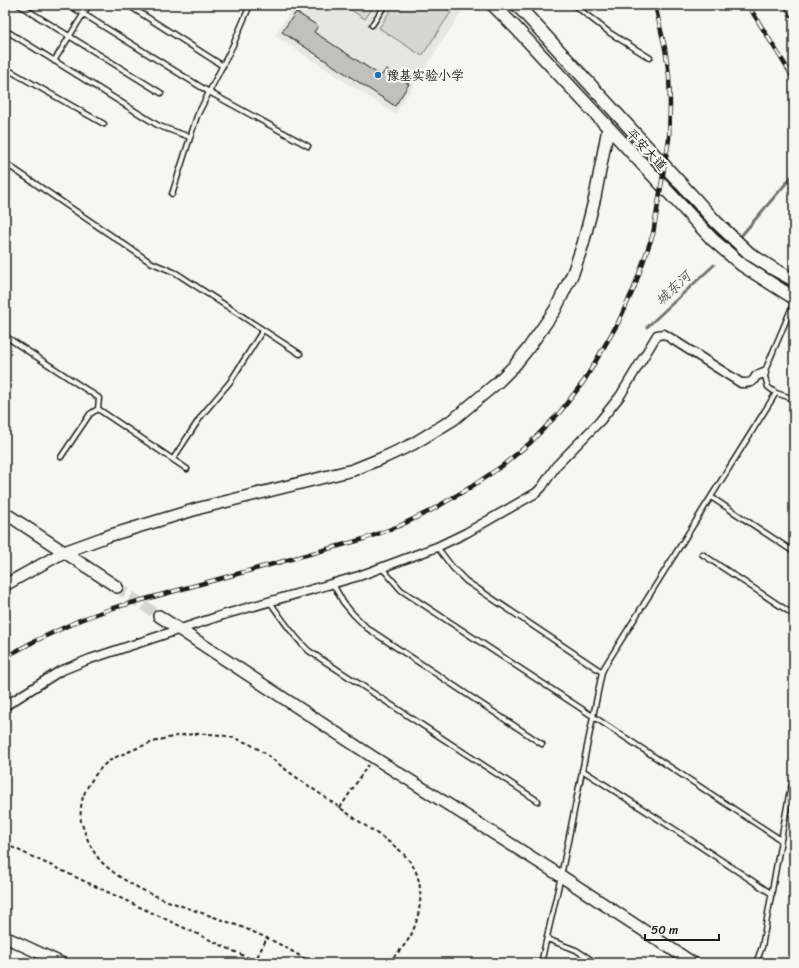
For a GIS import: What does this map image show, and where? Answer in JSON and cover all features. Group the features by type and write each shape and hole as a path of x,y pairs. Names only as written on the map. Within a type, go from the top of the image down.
{"main road":[{"name":"平安大道","path":"493,5 712,239 742,265 794,298"},
{"name":"平安大道","path":"517,5 716,222 750,254 794,280"}],"street":[{"path":"789,5 794,13"},
{"path":"5,585 64,552 108,536 200,508 353,470 413,444 454,419 498,382 514,366 555,310 573,273 582,244 596,190 608,128"},
{"path":"5,706 60,671 90,659 226,614 359,576 437,547 466,533 542,488 556,466 600,421 620,396 657,335 664,334 741,383 750,383 756,376 764,373"},
{"path":"5,513 117,587"},
{"path":"159,616 373,757 561,876 693,963"},
{"path":"5,937 61,963"}],"lane":[{"path":"19,5 161,93"},
{"path":"69,5 209,92 308,146"},
{"path":"54,61 88,5"},
{"path":"128,5 223,66"},
{"path":"172,194 197,116 223,66 250,5"},
{"path":"372,25 385,5"},
{"path":"574,5 610,33 650,58"},
{"path":"5,30 159,126 190,137"},
{"path":"5,68 104,124"},
{"path":"5,163 150,262 176,273 300,354"},
{"path":"794,302 764,373 768,387 776,394 794,399"},
{"path":"172,459 202,415 230,382 263,330"},
{"path":"5,336 99,398 98,409"},
{"path":"541,963 561,876 602,672 776,394"},
{"path":"98,409 187,468"},
{"path":"61,457 90,414 98,409"},
{"path":"711,497 794,552"},
{"path":"437,547 453,568 466,581 602,672"},
{"path":"702,554 794,615"},
{"path":"382,568 401,590 781,840"},
{"path":"332,584 350,610 367,628 542,744"},
{"path":"270,602 291,633 309,650 538,801"},
{"path":"582,770 772,894"},
{"path":"756,963 762,947 789,795 794,779"},
{"path":"547,939 576,950 596,963"}],"path":[{"path":"312,963 267,938 183,907 136,887 105,866 90,846 81,821 81,809 84,796 95,776 108,762 119,756 158,740 175,736 210,734 226,736 252,746 400,850 410,861 416,871 420,884 420,900 415,926 410,937 402,948 394,958 387,963"},
{"path":"340,808 373,757"},
{"path":"5,844 255,962 267,938"}],"shaded area":[{"name":"豫基实验小学","path":"294,5 461,5 464,8 395,114 275,36"},
{"path":"343,5 375,5 365,19"},
{"path":"394,5 440,5 451,12 422,56 379,28"}],"building":[{"path":"296,12 318,26 314,32 381,76 386,69 409,84 395,106 282,32"}],"waterway":[{"name":"城东河","path":"741,236 794,174"},
{"name":"城东河","path":"647,327 714,265"}],"tunnel":[{"path":"117,587 159,616"}],"railway":[{"path":"5,657 80,620 113,608 364,539 399,526 430,511 471,487 502,466 530,443 560,412 584,381 618,323 634,288 653,234 669,139 670,104 669,75 665,48 655,5"},
{"path":"748,5 794,79"}],"place":[{"name":"豫基实验小学","path":"378,75"}]}
